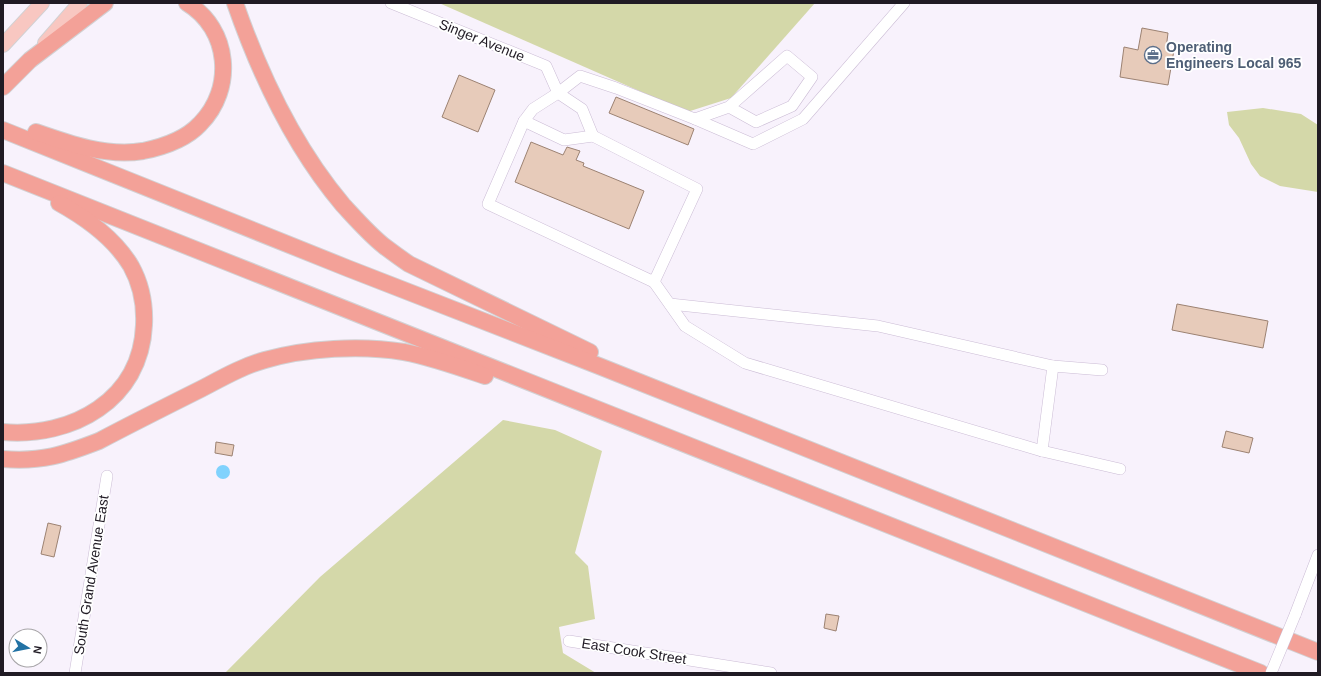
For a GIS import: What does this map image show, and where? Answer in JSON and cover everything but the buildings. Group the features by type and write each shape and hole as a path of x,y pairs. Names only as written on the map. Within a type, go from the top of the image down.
{"highway":[{"path":"3,87 30,60 105,3"},
{"path":"8,127 70,144 118,153 142,151 160,146 188,134 199,125 214,106 219,95 224,73 223,59 217,37 202,15 187,3"},
{"path":"235,3 251,49 268,87 290,129 331,191 355,219 383,246 409,264 721,415"},
{"path":"8,127 347,268 401,288 1318,652"},
{"path":"5,174 1261,673"},
{"path":"3,432 25,433 55,429 83,418 109,402 121,388 136,362 144,335 145,316 142,294 137,279 128,262 115,244 97,229 64,206 5,174"},
{"path":"3,459 23,460 62,455 99,441 232,373 264,360 287,355 343,349 405,352 468,370 532,393 616,416"}],"main road":[{"path":"3,45 42,3"},
{"path":"30,60 80,3"}],"street":[{"name":"Singer Avenue","path":"391,3 546,66 558,93"},
{"path":"904,3 803,119 753,144 695,119 616,88 580,76 558,93 533,108 524,121 488,204 654,282 685,326 745,363 1042,451 1120,469"},
{"path":"695,119 729,107 787,56 812,77 792,106 756,122 729,107"},
{"path":"558,93 582,109 593,136"},
{"path":"524,121 564,140 593,136 697,189 654,282"},
{"path":"670,304 878,326 1053,366 1102,370"},
{"path":"1042,451 1053,366"},
{"name":"South Grand Avenue East","path":"75,673 107,476"},
{"path":"1271,673 1295,616 1318,555"},
{"name":"East Cook Street","path":"569,641 771,673"}],"green space":[{"path":"439,3 815,3 731,98 687,112"},
{"path":"1263,108 1301,114 1318,125 1318,192 1280,186 1260,176 1251,164 1239,138 1229,125 1227,112"},
{"path":"503,420 555,430 602,451 575,553 588,566 595,619 559,627 563,653 596,673 225,673 320,577"}],"water":[{"path":"220,465 226,465 230,469 230,475 226,479 220,479 216,475 216,469"}],"place":[{"name":"Operating Engineers Local 965","path":"1153,55"}]}
